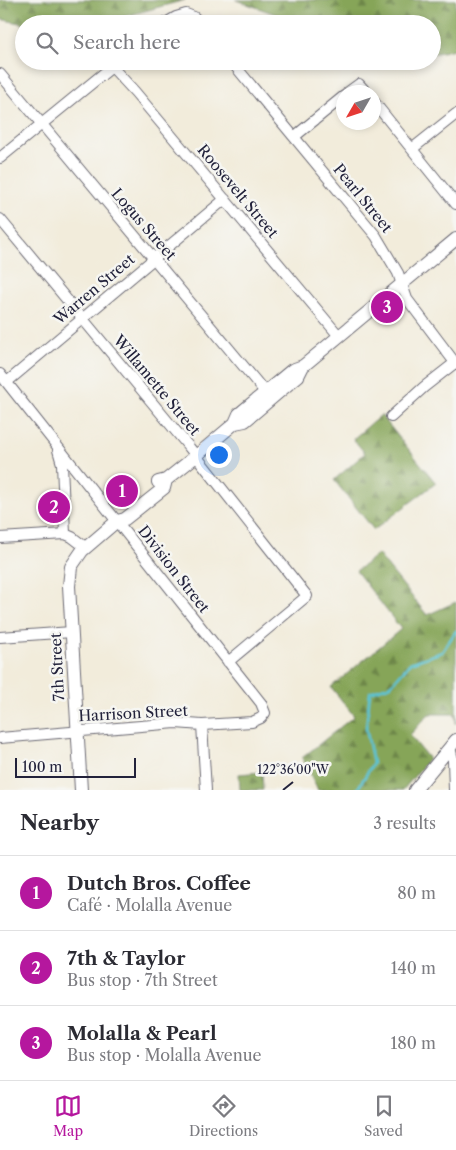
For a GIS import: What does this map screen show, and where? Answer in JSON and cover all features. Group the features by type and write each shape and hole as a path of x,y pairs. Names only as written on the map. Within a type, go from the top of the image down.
{"main road":[{"path":"234,423 239,414 265,392 292,370 303,366 456,239"},
{"path":"234,423 245,421 298,376 303,366"},
{"name":"7th Street","path":"81,790 69,574 74,561 85,547 117,521 120,513 159,481 166,480 234,423"},
{"path":"415,790 453,744"}],"street":[{"path":"0,158 108,70"},
{"name":"Roosevelt Street","path":"119,70 135,92 339,336"},
{"name":"Pearl Street","path":"239,70 376,236 398,273 407,299 456,363"},
{"name":"Logus Street","path":"0,74 265,392"},
{"path":"294,136 336,102"},
{"path":"381,111 456,204"},
{"path":"412,150 456,114"},
{"name":"Warren Street","path":"7,382 225,199"},
{"name":"Willamette Street","path":"0,219 196,456 307,596 228,662"},
{"path":"391,417 424,387 456,363"},
{"name":"Division Street","path":"0,374 261,703 265,713"},
{"path":"55,444 62,464 65,534"},
{"path":"0,538 65,534 77,540 85,547"},
{"path":"0,637 72,632"},
{"name":"Harrison Street","path":"0,738 176,723 202,725 252,722 262,718 265,713"},
{"path":"202,725 206,790"},
{"path":"453,744 454,790"}],"green space":[{"path":"0,0 185,0 130,15 15,15 15,22 0,19"},
{"path":"236,0 456,0 456,49 441,52 441,15 278,15"},
{"path":"381,415 436,483 374,530 334,480 365,453 353,439"},
{"path":"378,554 427,615 456,602 456,724 455,714 429,714 410,735 429,759 403,790 318,790 302,758 354,716 331,687 401,629 356,571"},
{"path":"262,772 263,790 240,790 239,774"}],"waterway":[{"path":"357,790 373,763 366,728 370,692 391,685 410,663 442,652 456,631"}],"place":[{"name":"Molalla & Pearl","path":"387,307"},
{"name":"Dutch Bros. Coffee","path":"122,491"},
{"name":"7th & Taylor","path":"54,507"}]}
